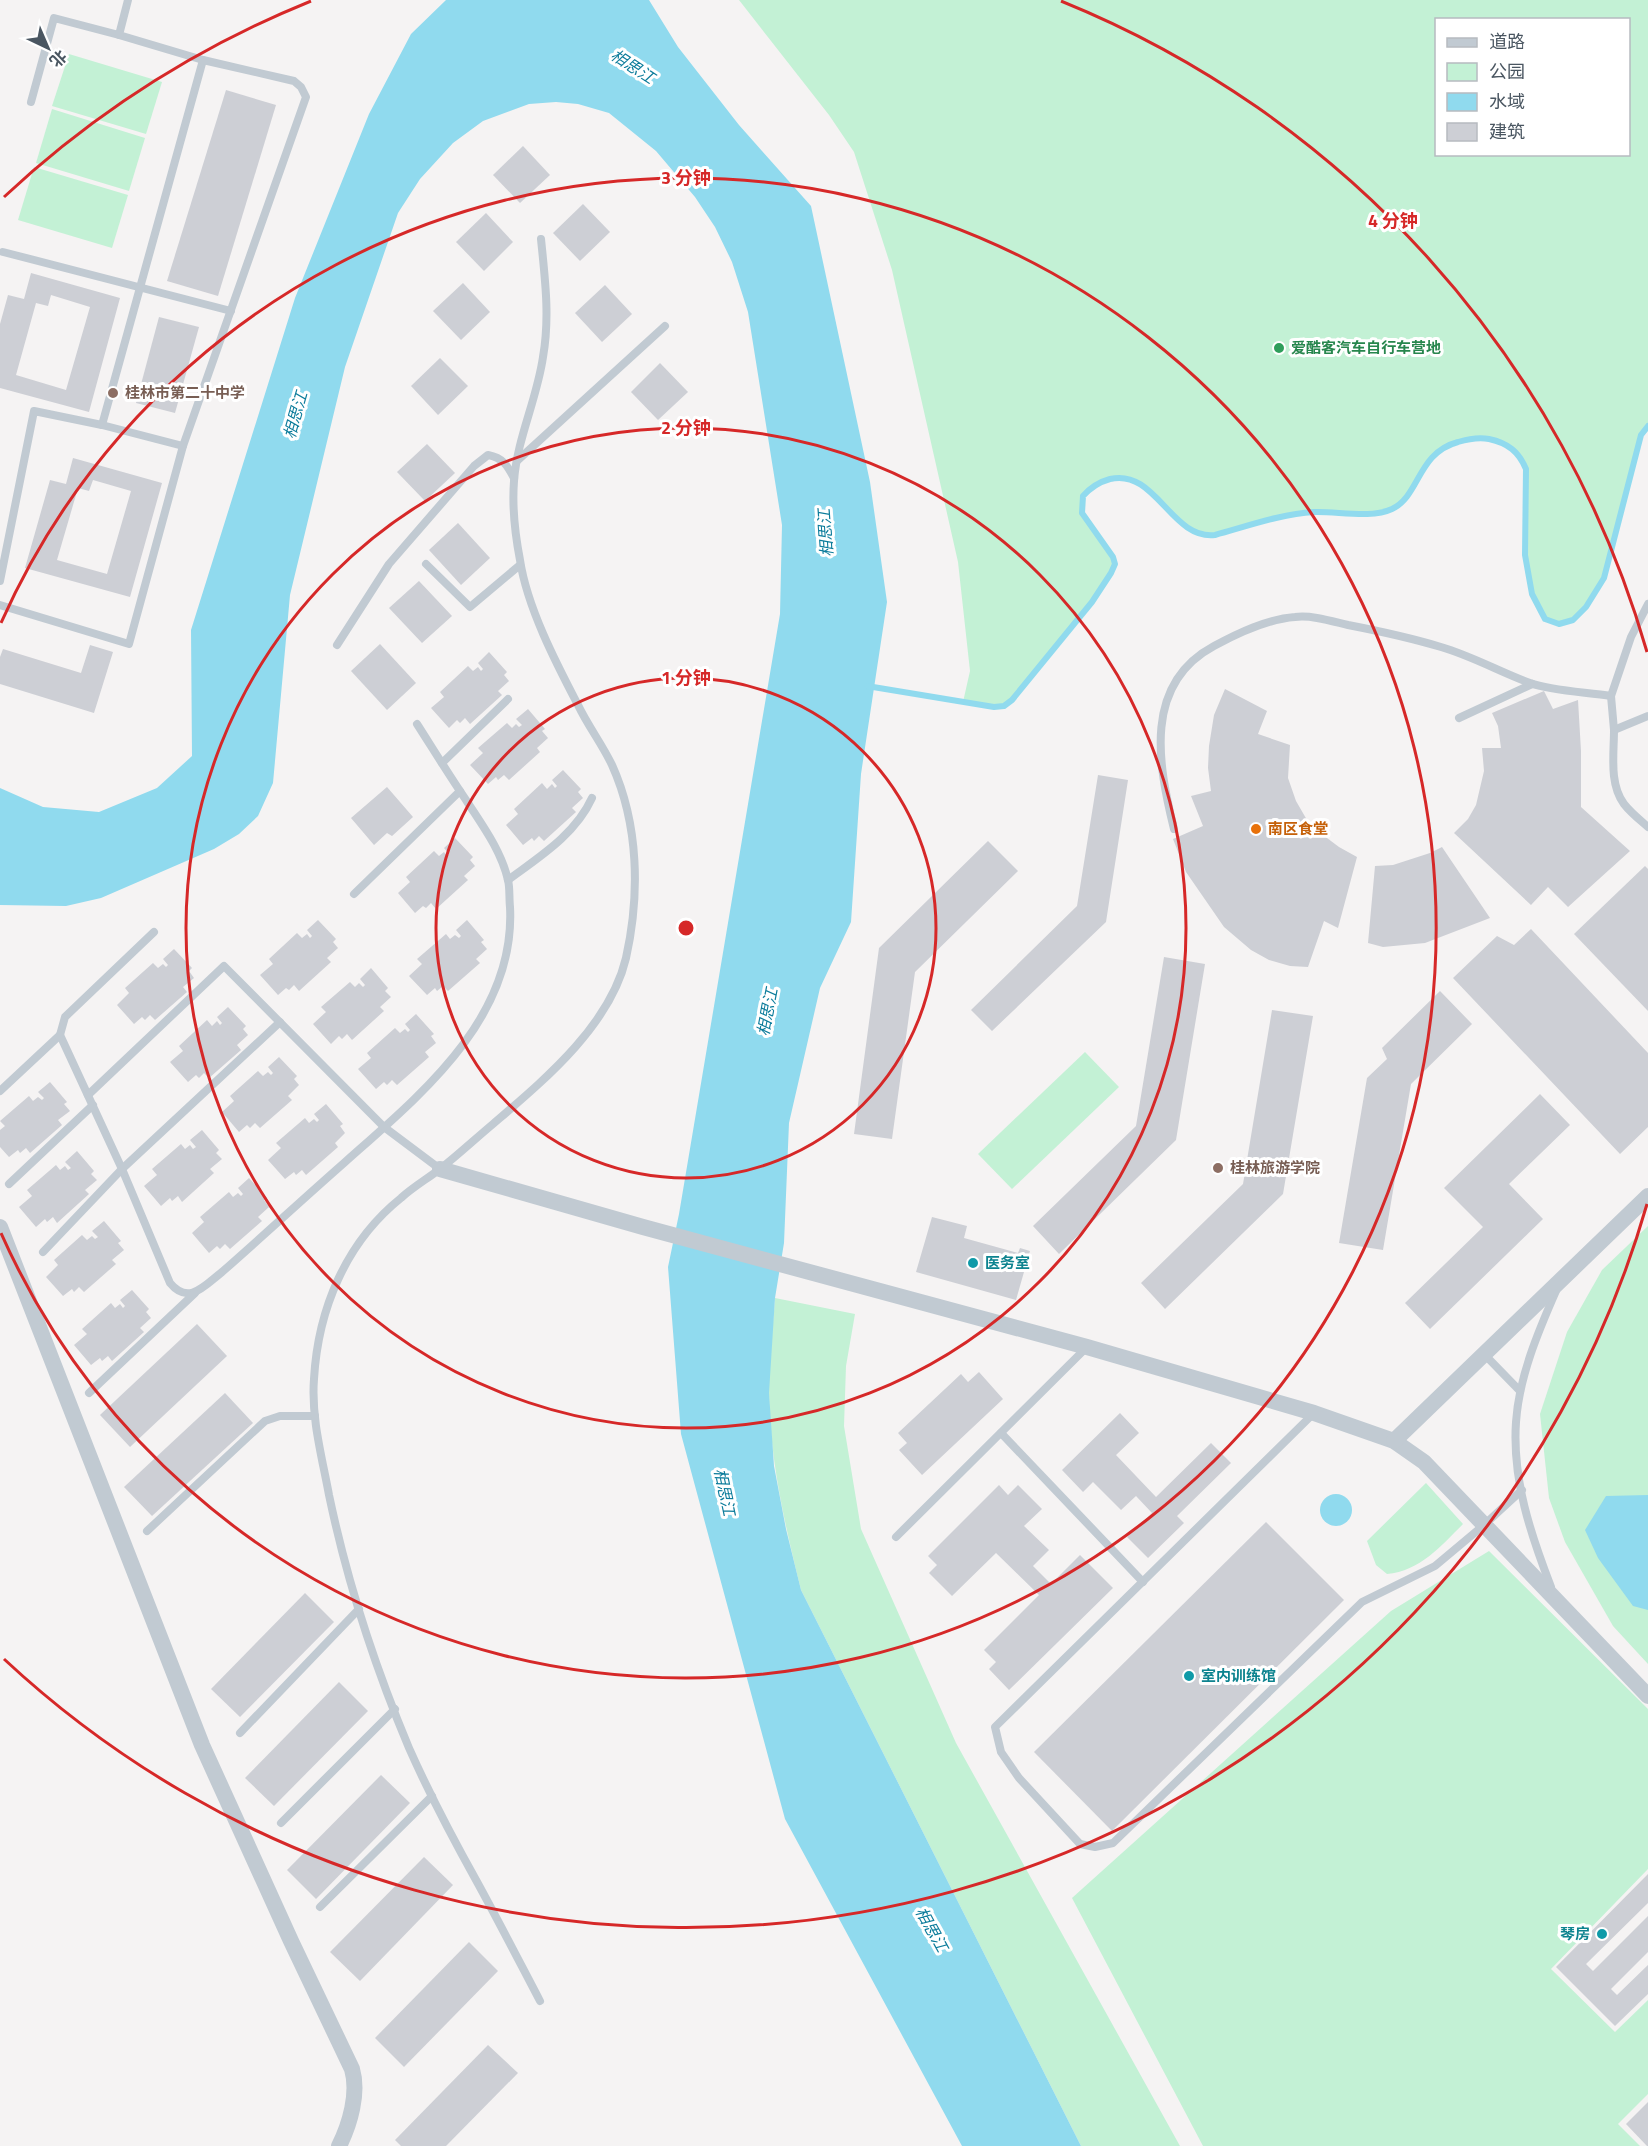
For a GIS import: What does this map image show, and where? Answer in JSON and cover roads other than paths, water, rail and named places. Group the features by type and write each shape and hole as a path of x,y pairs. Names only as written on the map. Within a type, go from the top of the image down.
{"street":[{"path":"440,1169 643,1227 1087,1347 1314,1413 1394,1441 1424,1462 1648,1696"},
{"path":"1394,1441 1648,1196"},
{"path":"0,1227 202,1745 352,2069 355,2079 350,2120 339,2146"}],"lane":[{"path":"118,35 128,0"},
{"path":"0,605 129,644 183,446 306,97 301,87 294,81 203,60 54,18 32,102"},
{"path":"102,425 203,60"},
{"path":"540,2001 432,1796 394,1709 359,1609 334,1517 315,1416 314,1379 330,1295 353,1251 380,1215 440,1169 519,1102 573,1050 590,1028 617,984 625,963 635,912 634,859 628,813 610,761 578,707 537,618 520,565 514,508 514,478 542,363 547,328 542,239"},
{"path":"3,252 231,311"},
{"path":"518,460 665,326"},
{"path":"0,581 34,411 102,425 183,446"},
{"path":"337,645 389,564 474,465 488,455 496,457 505,463 514,478"},
{"path":"426,564 470,607 520,565"},
{"path":"1648,604 1631,637 1611,696 1617,790 1625,805 1648,827"},
{"path":"1174,829 1162,767 1162,713 1169,690 1183,670 1210,648 1246,631 1292,617 1313,618 1443,647 1532,684 1611,696"},
{"path":"1459,718 1532,684"},
{"path":"442,763 508,699"},
{"path":"1614,730 1648,716"},
{"path":"89,1393 195,1293 222,1272 437,1078 455,1057 488,1005 501,975 508,949 510,920 508,880 495,845 417,724"},
{"path":"354,894 460,791"},
{"path":"508,880 569,832 592,798"},
{"path":"0,1091 60,1035 65,1017 154,932"},
{"path":"88,1095 224,966 384,1127 440,1169"},
{"path":"43,1252 122,1169 280,1022"},
{"path":"60,1035 122,1169 170,1283 186,1294 195,1293"},
{"path":"9,1184 93,1105"},
{"path":"1555,1599 1526,1516 1516,1456 1516,1422 1520,1391 1560,1281"},
{"path":"896,1537 1087,1347"},
{"path":"1484,1354 1520,1391"},
{"path":"1314,1413 995,1727 1001,1752 1019,1778 1080,1844 1095,1847 1113,1844 1362,1602 1435,1566 1484,1526 1522,1490"},
{"path":"147,1531 265,1421 280,1416 315,1416"},
{"path":"1001,1433 1143,1582"},
{"path":"240,1733 359,1609"},
{"path":"281,1823 394,1709"},
{"path":"320,1907 432,1796"}],"water":[{"name":"相思江","path":"446,0 649,0 678,47 739,125 811,206 870,482 887,602 861,774 851,922 820,988 789,1123 784,1243 775,1298 769,1393 774,1466 801,1590 1081,2146 962,2146 785,1819 681,1434 668,1267 679,1214 780,614 782,525 748,312 732,262 715,227 695,197 656,151 609,113 578,104 556,102 529,104 483,121 453,143 420,179 398,213 345,367 290,595 273,783 258,816 239,834 214,849 101,898 66,906 0,905 0,788 43,807 99,812 157,788 192,756 191,630 295,298 369,114 411,34"},
{"path":"1336,1494 1348,1498 1352,1510 1348,1522 1336,1526 1324,1522 1320,1510 1324,1498"},
{"path":"1648,1495 1648,1610 1633,1606 1598,1558 1585,1530 1606,1496"}],"waterway":[{"path":"867,686 994,707 1004,706 1012,700 1092,602 1115,564 1113,557 1082,513 1083,496 1092,487 1102,482 1126,478 1140,484 1186,527 1200,534 1215,535 1302,513 1374,514 1384,512 1401,503 1434,455 1458,442 1481,438 1502,443 1512,449 1523,463 1526,469 1525,555 1532,594 1545,619 1559,624 1573,620 1586,607 1604,578 1641,435 1648,426"}],"place":[{"name":"爱酷客汽车自行车营地","path":"1279,348"},
{"name":"桂林市第二十中学","path":"113,393"},
{"name":"南区食堂","path":"1256,829"},
{"name":"桂林旅游学院","path":"1218,1168"},
{"name":"医务室","path":"973,1263"},
{"name":"室内训练馆","path":"1189,1676"},
{"name":"琴房","path":"1602,1934"}]}
